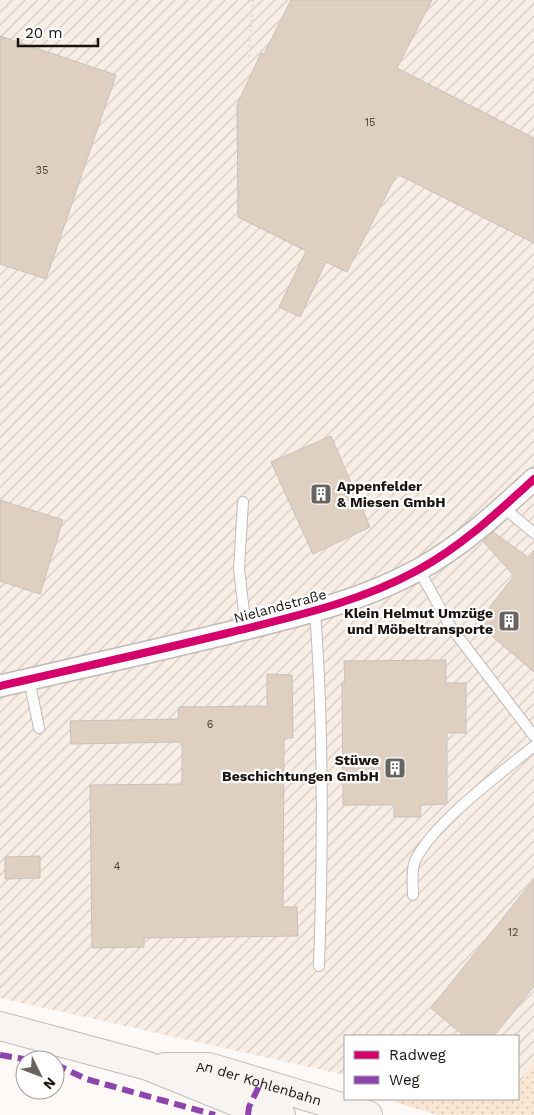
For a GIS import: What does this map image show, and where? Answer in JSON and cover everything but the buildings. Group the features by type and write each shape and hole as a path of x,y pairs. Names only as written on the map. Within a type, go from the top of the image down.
{"main road":[{"name":"An der Kohlenbahn","path":"0,1026 148,1066 249,1107 281,1115"},
{"name":"An der Kohlenbahn","path":"148,1066 209,1067 368,1115"}],"street":[{"name":"Nielandstraße","path":"0,686 315,611 377,590 419,570 456,546 534,479"}],"lane":[{"path":"243,502 239,568 246,628"},
{"path":"503,507 534,533"},
{"path":"419,570 450,626 534,736"},
{"path":"315,611 322,699 322,863 319,966"},
{"path":"29,680 39,728"},
{"path":"413,895 414,863 425,842 478,792 534,746"}],"path":[{"path":"248,57 253,0"}],"shaded area":[{"path":"0,0 534,0 534,1063 519,1083 519,1035 344,1035 344,1075 0,998"},
{"path":"534,1063 534,1115 438,1115 394,1102 395,1100 519,1100 519,1083"}],"marked path":[{"path":"0,1055 15,1058"},
{"path":"65,1069 86,1079 215,1115"},
{"path":"248,1115 249,1107 261,1082"}],"cycle path":[{"path":"0,686 280,620 327,607 373,591 418,570 450,550 479,528 534,479"}],"place":[{"name":"Appenfelder & Miesen GmbH","path":"321,494"},
{"name":"Klein Helmut Umzüge und Möbeltransporte","path":"509,621"},
{"name":"Stüwe Beschichtungen GmbH","path":"395,768"}]}
